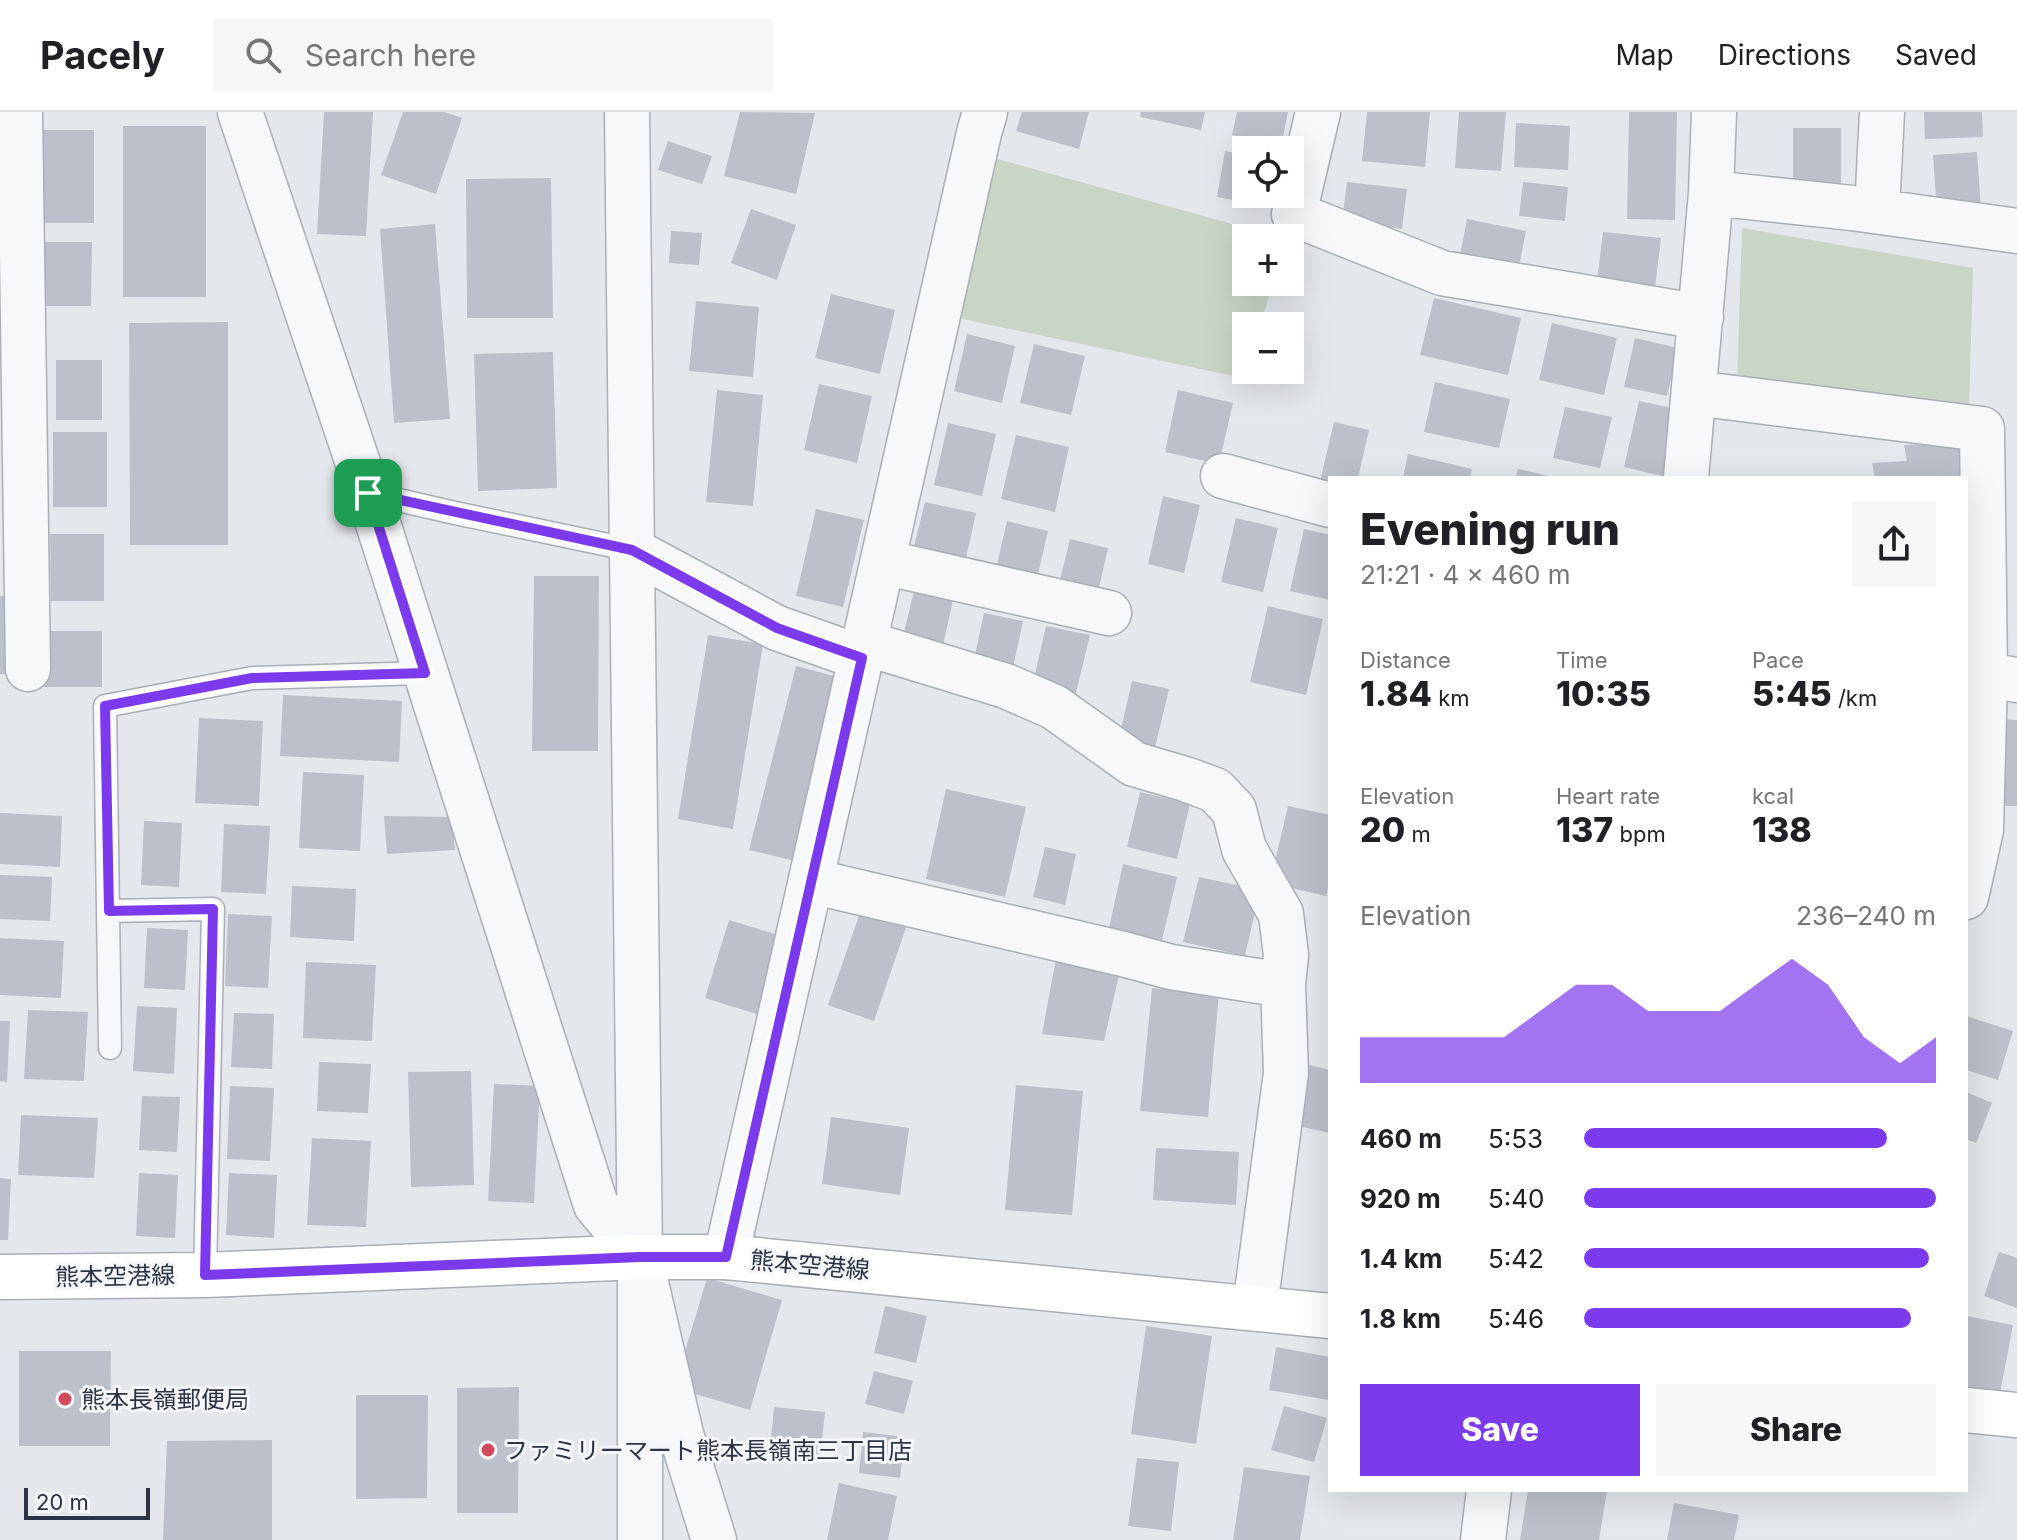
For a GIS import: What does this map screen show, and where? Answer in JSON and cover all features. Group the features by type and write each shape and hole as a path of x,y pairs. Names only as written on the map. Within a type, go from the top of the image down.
{"main road":[{"name":"熊本空港線","path":"0,1277 205,1275 640,1257 726,1257 1328,1316"},
{"path":"1968,1410 2017,1415"}],"street":[{"path":"20,112 28,669"},
{"path":"240,112 368,493 596,1205 640,1257 681,1434 714,1540"},
{"path":"627,112 640,1257 640,1540"},
{"path":"726,1257 985,112"},
{"path":"1318,112 1294,214 1442,273 1701,317"},
{"path":"1686,476 1711,193 1714,112"},
{"path":"1877,211 1882,112"},
{"path":"1711,193 1877,211 2017,231"},
{"path":"1694,393 1982,429 2001,677 1981,830 1968,888"},
{"path":"1223,476 1328,504"},
{"path":"632,550 777,628 1006,686 1054,707 1134,764 1215,790 1234,810 1244,849 1281,914 1286,955 1283,985 1286,1073 1255,1307"},
{"path":"883,562 1109,613"},
{"path":"811,881 1171,967 1283,985"},
{"path":"1483,1540 1489,1492"}],"lane":[{"path":"368,493 632,550"},
{"path":"110,1048 105,706 252,678 425,673"},
{"path":"109,911 213,909 205,1275"}],"green space":[{"path":"994,158 1232,224 1232,296 1269,296 1264,312 1232,312 1232,376 958,318"},
{"path":"1742,228 1973,268 1969,408 1737,383"}],"building":[{"path":"324,112 373,112 366,236 317,234"},
{"path":"403,112 445,112 462,118 436,194 381,175"},
{"path":"740,112 815,113 796,194 724,176"},
{"path":"1022,112 1089,112 1079,149 1016,131"},
{"path":"1141,112 1205,112 1201,130 1140,117"},
{"path":"1237,112 1288,112 1283,136 1232,135"},
{"path":"1367,112 1430,112 1425,167 1362,161"},
{"path":"1459,112 1506,112 1501,171 1455,168"},
{"path":"1629,112 1677,112 1675,220 1627,219"},
{"path":"1924,112 1982,112 1983,137 1925,139"},
{"path":"1516,123 1570,126 1568,170 1514,167"},
{"path":"123,126 206,126 206,297 123,297"},
{"path":"1793,128 1841,128 1841,189 1793,189"},
{"path":"43,130 94,130 94,223 43,223"},
{"path":"668,141 712,156 702,184 658,170"},
{"path":"1225,151 1232,152 1232,200 1217,197"},
{"path":"1977,152 1981,209 1937,213 1933,155"},
{"path":"551,178 553,318 467,318 466,179"},
{"path":"1347,182 1407,189 1402,229 1342,221"},
{"path":"1523,182 1568,187 1565,221 1519,216"},
{"path":"751,209 796,225 777,280 731,263"},
{"path":"1467,219 1526,231 1518,272 1459,261"},
{"path":"435,224 450,419 394,423 380,229"},
{"path":"671,231 702,233 699,265 669,263"},
{"path":"1603,232 1661,238 1655,287 1597,281"},
{"path":"41,242 92,242 91,306 41,306"},
{"path":"831,294 895,310 880,374 815,358"},
{"path":"1434,298 1521,318 1508,375 1420,355"},
{"path":"696,301 759,307 753,377 689,371"},
{"path":"228,322 228,545 130,545 129,323"},
{"path":"1552,323 1617,338 1604,395 1539,380"},
{"path":"967,334 1015,346 1002,403 954,391"},
{"path":"1635,338 1678,348 1667,396 1624,387"},
{"path":"1034,344 1085,356 1071,415 1020,403"},
{"path":"553,352 557,488 478,491 474,354"},
{"path":"56,360 102,360 102,420 56,420"},
{"path":"1435,382 1510,399 1499,448 1424,432"},
{"path":"819,384 872,396 857,463 804,450"},
{"path":"717,390 763,395 753,506 706,502"},
{"path":"1178,390 1233,403 1219,464 1165,452"},
{"path":"1639,401 1681,410 1666,476 1624,467"},
{"path":"1565,407 1612,417 1600,468 1553,458"},
{"path":"1334,422 1369,430 1358,476 1328,476 1328,488 1319,486"},
{"path":"948,423 996,434 982,496 934,485"},
{"path":"53,432 107,432 107,507 53,507"},
{"path":"1016,435 1069,447 1055,512 1001,499"},
{"path":"1969,442 1968,478 1875,476 1872,463 1907,461 1904,445"},
{"path":"1408,454 1472,469 1470,476 1403,476"},
{"path":"1518,469 1549,476 1516,476"},
{"path":"1163,496 1200,505 1184,573 1148,564"},
{"path":"925,502 976,513 964,567 912,555"},
{"path":"816,509 864,520 843,607 796,596"},
{"path":"1236,518 1278,528 1263,592 1221,582"},
{"path":"1007,521 1048,531 1036,583 995,573"},
{"path":"1304,529 1328,535 1328,600 1290,591"},
{"path":"50,534 104,534 104,601 51,601"},
{"path":"1070,539 1108,548 1096,601 1057,592"},
{"path":"534,576 599,576 598,751 532,751"},
{"path":"914,591 953,600 941,654 901,645"},
{"path":"0,596 10,596 10,674 0,674"},
{"path":"1268,606 1323,619 1306,695 1250,682"},
{"path":"984,613 1023,621 1012,672 973,664"},
{"path":"1046,626 1090,635 1075,697 1032,687"},
{"path":"42,631 102,631 102,687 42,687"},
{"path":"708,635 763,644 733,829 678,819"},
{"path":"796,666 841,678 795,861 749,850"},
{"path":"1132,681 1169,689 1153,756 1117,747"},
{"path":"283,695 402,701 399,762 280,756"},
{"path":"199,718 263,721 259,806 195,803"},
{"path":"2001,719 2017,720 2017,806 1997,806"},
{"path":"303,772 364,775 360,851 299,848"},
{"path":"946,789 1026,807 1005,897 926,879"},
{"path":"1140,792 1190,804 1177,859 1127,847"},
{"path":"1288,806 1328,815 1326,896 1270,883"},
{"path":"0,813 62,816 60,867 0,864"},
{"path":"384,816 452,817 455,850 387,854"},
{"path":"144,821 182,823 179,887 141,885"},
{"path":"224,824 270,826 266,894 221,892"},
{"path":"1045,847 1076,854 1065,905 1033,897"},
{"path":"1123,864 1177,877 1162,940 1109,928"},
{"path":"0,875 52,877 50,921 0,919"},
{"path":"1199,877 1260,890 1245,956 1183,942"},
{"path":"292,886 356,889 354,941 290,937"},
{"path":"863,904 909,919 874,1021 828,1005"},
{"path":"228,914 272,916 268,988 225,986"},
{"path":"729,920 785,937 760,1015 705,998"},
{"path":"147,928 188,930 185,990 144,988"},
{"path":"0,938 64,941 61,998 0,995"},
{"path":"1058,948 1121,966 1104,1041 1042,1034"},
{"path":"306,962 376,965 372,1041 303,1038"},
{"path":"1152,988 1219,993 1208,1117 1140,1111"},
{"path":"137,1006 177,1008 174,1074 133,1071"},
{"path":"28,1010 88,1012 84,1081 24,1079"},
{"path":"234,1013 274,1014 272,1069 231,1067"},
{"path":"1968,1017 2013,1031 1998,1080 1968,1071"},
{"path":"0,1021 10,1021 7,1082 0,1081"},
{"path":"319,1062 371,1064 368,1113 317,1111"},
{"path":"1297,1062 1328,1070 1328,1133 1284,1123"},
{"path":"471,1071 474,1185 411,1187 408,1072"},
{"path":"494,1084 540,1086 534,1203 488,1201"},
{"path":"1016,1085 1083,1091 1072,1215 1005,1210"},
{"path":"230,1086 274,1088 270,1161 227,1159"},
{"path":"1968,1093 1992,1103 1976,1143 1968,1140"},
{"path":"142,1096 180,1097 177,1152 139,1150"},
{"path":"21,1115 98,1118 94,1178 18,1175"},
{"path":"831,1117 909,1128 900,1195 822,1184"},
{"path":"312,1138 371,1141 366,1227 307,1225"},
{"path":"1156,1148 1239,1152 1236,1205 1153,1200"},
{"path":"139,1173 178,1175 175,1238 136,1236"},
{"path":"229,1173 277,1175 274,1238 226,1235"},
{"path":"0,1178 11,1179 8,1240 0,1240"},
{"path":"1999,1252 2017,1258 2017,1308 1984,1296"},
{"path":"707,1278 782,1300 750,1410 674,1388"},
{"path":"885,1306 927,1316 916,1363 874,1353"},
{"path":"1968,1316 2013,1325 1999,1399 1968,1392"},
{"path":"1146,1326 1212,1336 1196,1444 1131,1434"},
{"path":"1276,1347 1328,1357 1328,1400 1269,1390"},
{"name":"熊本長嶺郵便局","path":"19,1351 111,1351 110,1446 19,1446"},
{"path":"874,1371 913,1381 904,1414 865,1404"},
{"name":"ファミリーマート熊本長嶺南三丁目店","path":"519,1387 518,1513 457,1513 457,1388"},
{"path":"356,1395 428,1395 427,1498 356,1499"},
{"path":"1284,1406 1327,1418 1314,1462 1271,1450"},
{"path":"774,1407 825,1412 820,1457 770,1451"},
{"path":"863,1432 905,1437 900,1478 859,1473"},
{"path":"272,1440 272,1540 163,1540 167,1441"},
{"path":"1137,1458 1179,1462 1171,1531 1128,1526"},
{"path":"1244,1467 1310,1476 1300,1540 1233,1540"},
{"path":"839,1483 897,1496 888,1540 827,1540"},
{"path":"1528,1492 1607,1492 1599,1540 1520,1540"},
{"path":"1674,1503 1739,1515 1734,1540 1667,1540"}],"place":[{"name":"熊本長嶺郵便局","path":"65,1399"},
{"name":"ファミリーマート熊本長嶺南三丁目店","path":"488,1450"}],"route":[{"path":"368,493 632,550 777,628 862,658 726,1257 640,1257 205,1275 213,909 109,911 105,706 252,678 425,673 368,493"}]}
